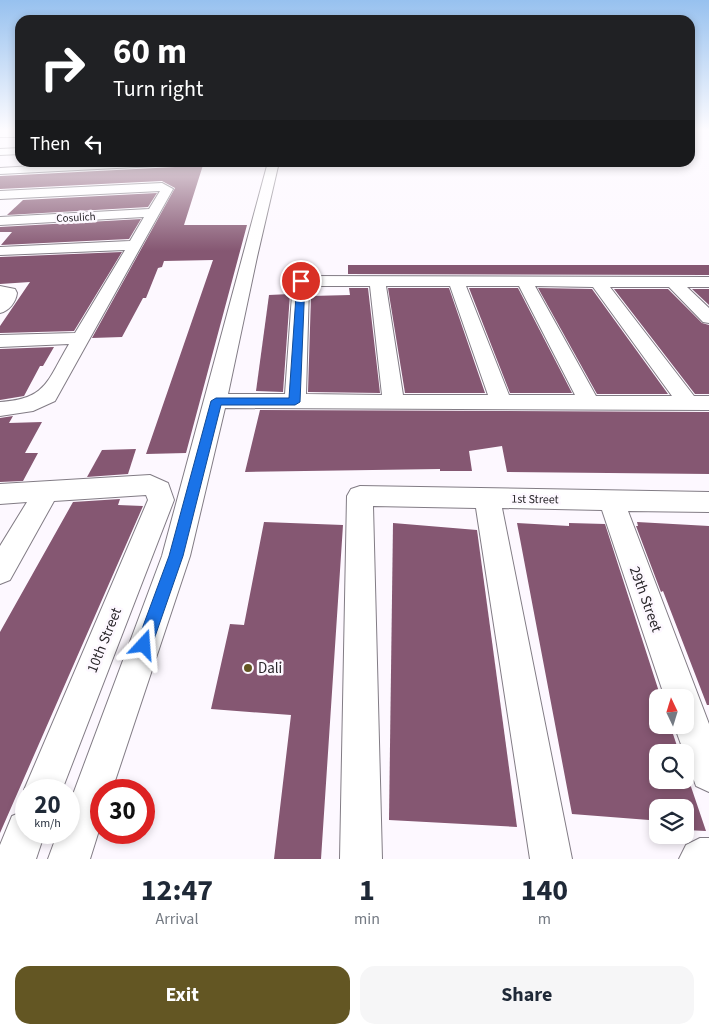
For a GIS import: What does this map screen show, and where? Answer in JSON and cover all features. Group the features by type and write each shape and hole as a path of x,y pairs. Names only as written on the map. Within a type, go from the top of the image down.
{"street":[{"path":"69,859 176,556 272,171"},
{"path":"0,195 165,188 167,190 79,338 48,396 25,408 0,409"},
{"name":"Cosulich","path":"0,220 153,213"},
{"path":"0,251 134,245"},
{"path":"295,402 301,281 709,282"},
{"path":"377,281 393,402"},
{"path":"456,282 501,402"},
{"path":"524,282 589,402"},
{"path":"598,282 699,403"},
{"path":"673,282 709,318"},
{"path":"0,291 9,293 8,298 0,308"},
{"path":"0,341 79,338"},
{"path":"216,401 699,403"},
{"name":"10th Street","path":"46,492 150,485 159,490 161,500 47,779"},
{"path":"0,494 46,492"},
{"path":"0,571 46,492"},
{"name":"1st Street","path":"361,859 360,496 709,502"},
{"path":"488,498 551,859"},
{"name":"29th Street","path":"611,500 679,689"},
{"path":"694,731 709,773"},
{"path":"15,859 21,844"},
{"path":"700,859 709,858"}],"building":[{"path":"96,171 201,171 184,225 247,225 186,453 146,454 213,260 164,261 162,267 158,268 146,298 143,298 122,337 92,338 175,188 162,181 0,189 0,176"},
{"path":"157,193 148,207 7,215 23,200"},
{"path":"141,219 129,239 1,245 12,232 0,232 0,227"},
{"path":"122,252 74,331 0,333 0,326 30,282 0,284 0,257"},
{"path":"348,265 709,265 709,275 348,274"},
{"path":"349,288 368,288 380,393 308,392 311,296 350,295"},
{"path":"388,288 449,288 485,393 405,393"},
{"path":"469,288 518,288 572,393 510,393"},
{"path":"538,288 592,289 668,394 597,394"},
{"path":"614,289 668,289 702,323 709,325 709,394 695,394"},
{"path":"692,289 709,289 709,305"},
{"path":"290,294 283,392 256,391 269,295"},
{"path":"54,347 43,366 40,366 24,396 0,400 0,349"},
{"path":"260,410 709,412 709,474 507,472 502,446 469,451 472,471 440,471 440,469 245,472"},
{"path":"13,416 9,423 42,422 25,453 38,453 23,481 0,482 0,418"},
{"path":"136,449 128,474 87,477 102,450"},
{"path":"120,499 118,505 143,506 24,779 15,779 15,799 0,833 0,632 73,502"},
{"path":"264,522 343,525 321,859 274,859 291,715 211,709 230,624 244,625"},
{"path":"637,522 709,526 709,705 707,705 663,591 661,592 636,526 638,526"},
{"path":"393,523 477,530 517,827 389,820"},
{"path":"517,523 569,526 569,523 605,524 658,689 649,689 649,734 673,734 676,744 649,744 649,789 692,789 706,831 694,830 694,799 649,799 649,820 572,814"}],"place":[{"name":"Dali","path":"248,668"}],"route":[{"path":"144,645 176,556 216,401 295,402 301,281"}]}
